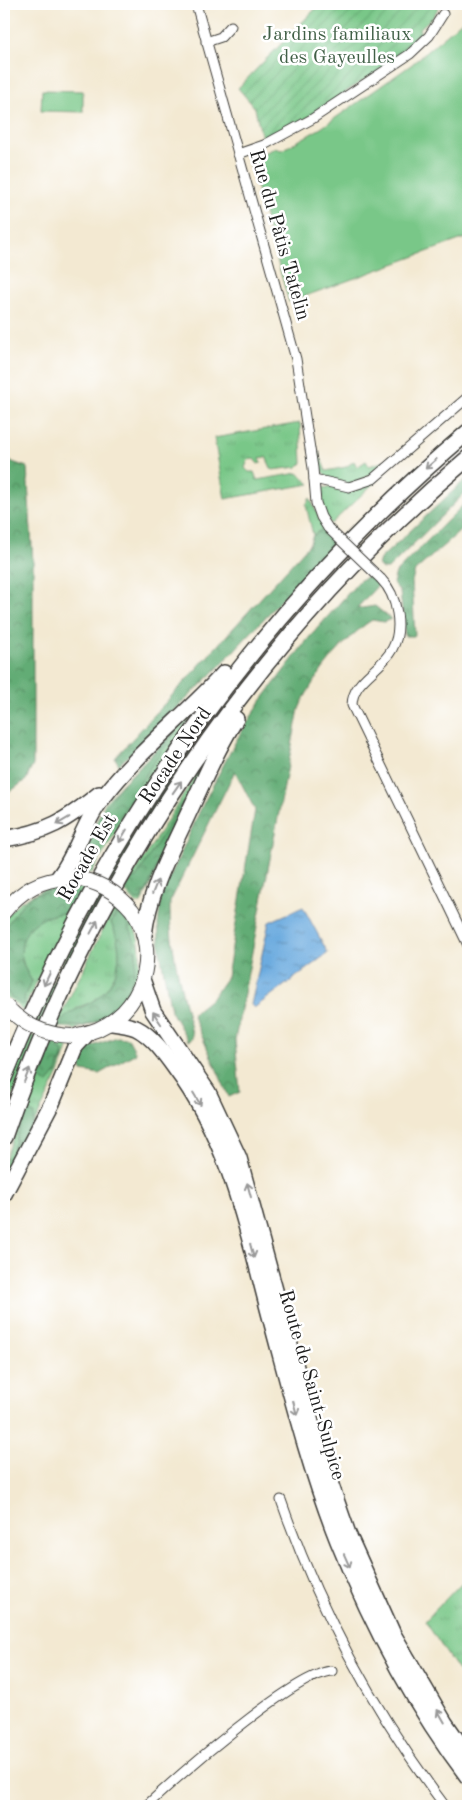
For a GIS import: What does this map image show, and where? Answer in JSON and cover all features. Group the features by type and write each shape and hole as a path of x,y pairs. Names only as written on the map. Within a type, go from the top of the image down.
{"highway":[{"path":"4,839 30,835 65,821 116,781 211,688 283,608 395,497 468,432"},
{"name":"Rocade Nord","path":"4,1137 35,1055 68,980 122,875 171,795 253,682 321,602 375,544 468,458"},
{"path":"144,934 148,906 226,735 273,668 375,544"},
{"name":"Rocade Est","path":"4,1078 37,999 72,927 106,865 158,780 251,653 332,560"},
{"path":"58,878 67,865 87,821 116,781"},
{"name":"Route de Saint-Sulpice","path":"143,982 153,1011 208,1092 239,1158 318,1448 348,1534 393,1634 445,1723 468,1756"},
{"name":"Route de Saint-Sulpice","path":"111,1023 136,1028 150,1038 185,1080 216,1134 236,1186 307,1453 338,1540 383,1640 436,1732 468,1777"},
{"path":"4,1194 52,1103 75,1047 88,1033"}],"main road":[{"path":"4,898 20,894 36,885 58,878 91,881 107,888 121,898 132,910 144,934 147,958 143,982 127,1009 111,1023 88,1033 72,1036 53,1034 35,1029 19,1019 5,1004"},
{"path":"4,912 20,894"}],"street":[{"name":"Rue du Pâtis Tatelin","path":"196,4 296,359 314,479"},
{"path":"238,154 264,145 312,119 410,54 429,36 443,14"},
{"path":"206,42 222,37 231,26"},
{"path":"468,397 373,479 356,487 314,479 316,503 321,517 328,528 381,579 389,588 394,601 398,619 398,636 386,660 354,692 352,704 468,945"},
{"path":"281,1500 313,1581 362,1680 417,1770 444,1806"},
{"path":"146,1806 210,1750 263,1709 305,1680 322,1671 332,1671"}],"green space":[{"name":"Jardins familiaux des Gayeulles","path":"320,4 440,4 434,16 419,29 423,36 404,55 359,83 315,114 263,143 255,108 238,88"},
{"path":"468,16 468,237 289,302 249,160 275,148 282,150 321,128 411,65"},
{"path":"42,90 83,91 83,112 41,111"},
{"path":"300,423 302,463 298,467 272,470 266,457 260,458 261,463 258,464 254,459 248,460 245,468 249,472 254,472 257,480 298,473 310,484 225,499 214,438"},
{"path":"318,451 326,471 346,467 354,461 357,467 366,461 369,466 385,461 360,481 345,483 330,478 324,473 319,467 317,460"},
{"path":"4,459 27,467 33,562 33,765 26,780 4,796"},
{"path":"468,477 468,490 388,569 382,569 378,565 380,559"},
{"path":"378,479 331,524 325,516 320,502 319,497 322,488"},
{"path":"310,498 324,528 313,535 306,505"},
{"path":"468,500 468,524 415,571 412,581 415,636 405,636 400,592 393,583 396,572"},
{"path":"324,528 337,541 213,673 119,765 115,758 309,545 313,535"},
{"path":"369,575 379,584 356,609 375,606 391,619 384,622 372,620 351,637 320,673 299,709 235,1040 240,1092 229,1097 192,1014 212,998 227,977 255,810 235,771 170,902 174,952 192,1033 192,1039 188,1041 171,1011 160,952 158,925 161,897 203,804 237,739 261,701 307,640 359,581"},
{"path":"188,716 191,718 127,813 92,873 73,870 106,801"},
{"path":"176,732 130,799 92,870 80,868 76,864 99,817 110,800 122,784"},
{"path":"187,748 194,753 112,882 105,878"},
{"path":"211,750 141,903 137,904 124,890","holes":["184,803 147,889 136,878"]},
{"path":"182,802 184,802 147,889 141,900 136,900 126,888 131,879 136,878"},
{"path":"53,885 85,887 52,949 23,1011 7,998 4,992 4,985 9,995 25,995 32,981 25,969 22,957 21,946 24,936 39,921 64,913 35,894 23,903 4,929 5,921 9,913 22,901 38,892"},
{"path":"64,887 75,889 79,892 64,913 39,921 25,936 22,946 22,957 25,969 32,981 25,995 24,1004 21,1005 9,995 4,985 4,929 23,903 35,894"},
{"path":"98,891 105,895 42,1023 34,1020"},
{"path":"116,903 137,934 140,957 139,968 132,990 122,1006 103,1019 89,1025 74,1030 73,1028 55,1027","holes":["117,910 135,947 135,963 132,975 119,999 100,1018 90,1024 79,1027 64,1025 77,1008 91,1002 102,993 115,975 119,955 118,944 111,923"]},
{"path":"117,910 128,925 135,941 136,958 133,975 127,991 103,1017 83,1026 60,1026 65,1017 93,1001 102,993 110,985 115,975 119,955 118,944 111,923"},
{"path":"28,1034 36,1037 4,1119 4,1094"},
{"path":"117,1037 128,1038 136,1053 99,1074 82,1071 80,1066 85,1049"},
{"path":"49,1042 69,1045 60,1071 4,1184 4,1162","holes":["52,1045 63,1056 57,1073 52,1077 40,1076 48,1061 46,1055","28,1111 34,1120 17,1149 13,1161"]},
{"path":"49,1045 63,1051 58,1071 48,1083 43,1082 40,1076 48,1061 46,1055"},
{"path":"28,1111 34,1114 34,1119 13,1161 8,1163 24,1115"},
{"path":"466,1578 468,1581 468,1686 425,1621"}],"water":[{"path":"303,907 328,953 254,1008 251,1005 269,922"}]}
